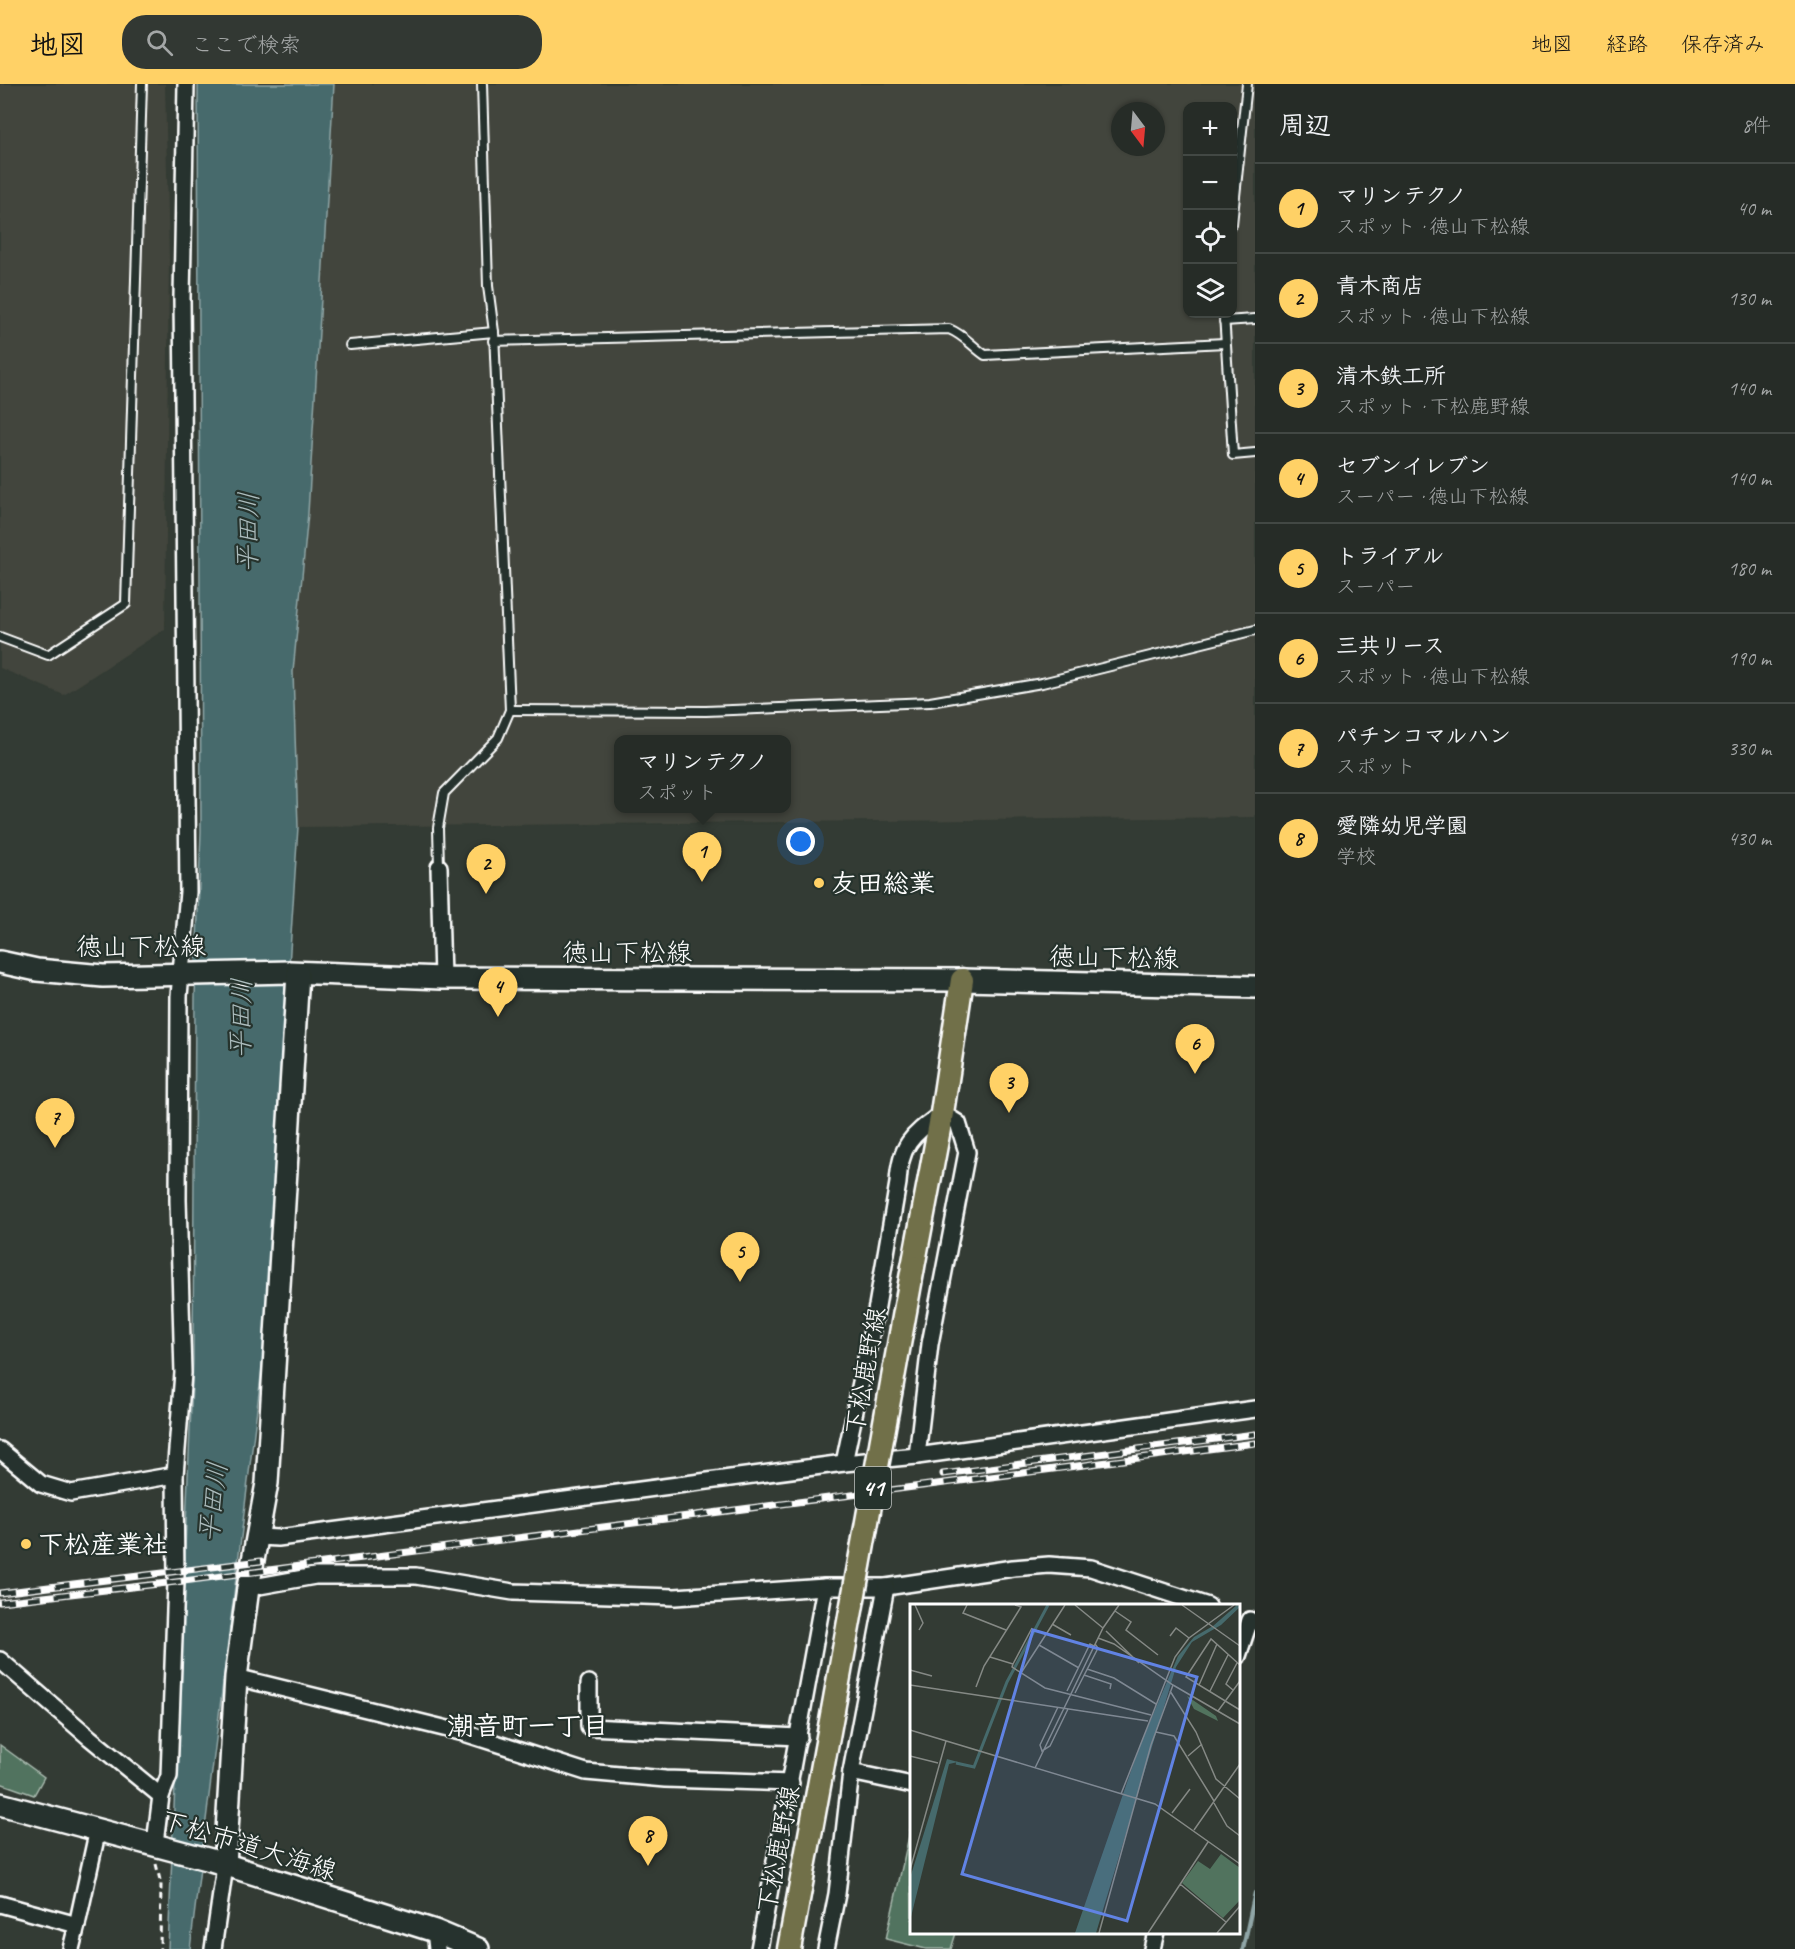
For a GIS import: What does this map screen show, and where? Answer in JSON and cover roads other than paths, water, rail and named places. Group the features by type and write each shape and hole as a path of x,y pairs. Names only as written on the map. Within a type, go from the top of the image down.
{"main road":[{"name":"下松鹿野線","path":"789,1949 942,1113 962,980"}],"street":[{"path":"155,1843 161,1796 169,1776 176,1582 175,1475 183,1372 178,1200 179,996 185,974 188,892 182,331 186,84"},
{"path":"438,867 442,978"},
{"name":"徳山下松線","path":"0,962 37,970 103,976 294,972 442,978 962,980 1255,987"},
{"path":"213,1949 218,1863 236,1677 248,1588 267,1483 294,972"},
{"path":"844,1462 877,1306 899,1165 910,1138 942,1113 958,1123 967,1152 930,1344 917,1456"},
{"path":"259,1537 278,1538 844,1462 917,1456 1255,1409"},
{"path":"0,1450 41,1484 71,1494 175,1475"},
{"path":"248,1588 315,1576 416,1576 513,1592 675,1597 825,1587 886,1587 1013,1568 1049,1565 1091,1568 1205,1604"},
{"path":"759,1949 825,1587"},
{"path":"826,1949 837,1894 850,1772 886,1587"},
{"path":"1240,1652 1248,1619"},
{"name":"下松市道大海線","path":"0,1660 161,1796"},
{"path":"236,1677 464,1733 586,1772 664,1779 791,1783"},
{"path":"589,1683 590,1727 799,1737"},
{"path":"850,1772 910,1785"},
{"name":"下松市道大海線","path":"0,1804 155,1843 436,1940 478,1949"},
{"path":"71,1949 98,1829"},
{"path":"0,1904 77,1925"},
{"path":"1152,1949 1156,1934"}],"lane":[{"path":"0,637 48,655 126,604 142,84"},
{"path":"438,867 438,828 444,793 498,738 510,710 494,332 488,286 482,84"},
{"path":"1234,210 1246,84"},
{"path":"1224,318 1233,454 1255,453"},
{"path":"1237,318 1255,319"},
{"path":"493,341 949,329 962,334 974,348 985,355 1225,343"},
{"path":"350,345 494,332"},
{"path":"510,710 706,711 930,702 1042,683 1255,630"}],"water":[{"name":"平田川","path":"198,84 334,84 308,513 293,672 298,827 264,1352 190,1949 168,1949 193,1360 195,997 201,831"}],"waterway":[{"path":"1243,1949 1255,1893"}],"railway":[{"path":"943,1474 1255,1434"},
{"path":"0,1602 176,1582 1255,1443"},
{"path":"0,1593 261,1561"}],"place":[{"name":"マリンテクノ","path":"702,882"},
{"name":"友田総業","path":"819,883"},
{"name":"青木商店","path":"486,894"},
{"name":"セブンイレブン","path":"498,1017"},
{"name":"三共リース","path":"1195,1074"},
{"name":"清木鉄工所","path":"1009,1113"},
{"name":"パチンコマルハン","path":"55,1148"},
{"name":"トライアル","path":"740,1282"},
{"name":"下松産業社","path":"26,1544"},
{"name":"愛隣幼児学園","path":"648,1866"}],"district":[{"name":"潮音町一丁目","path":"528,1726"}]}
